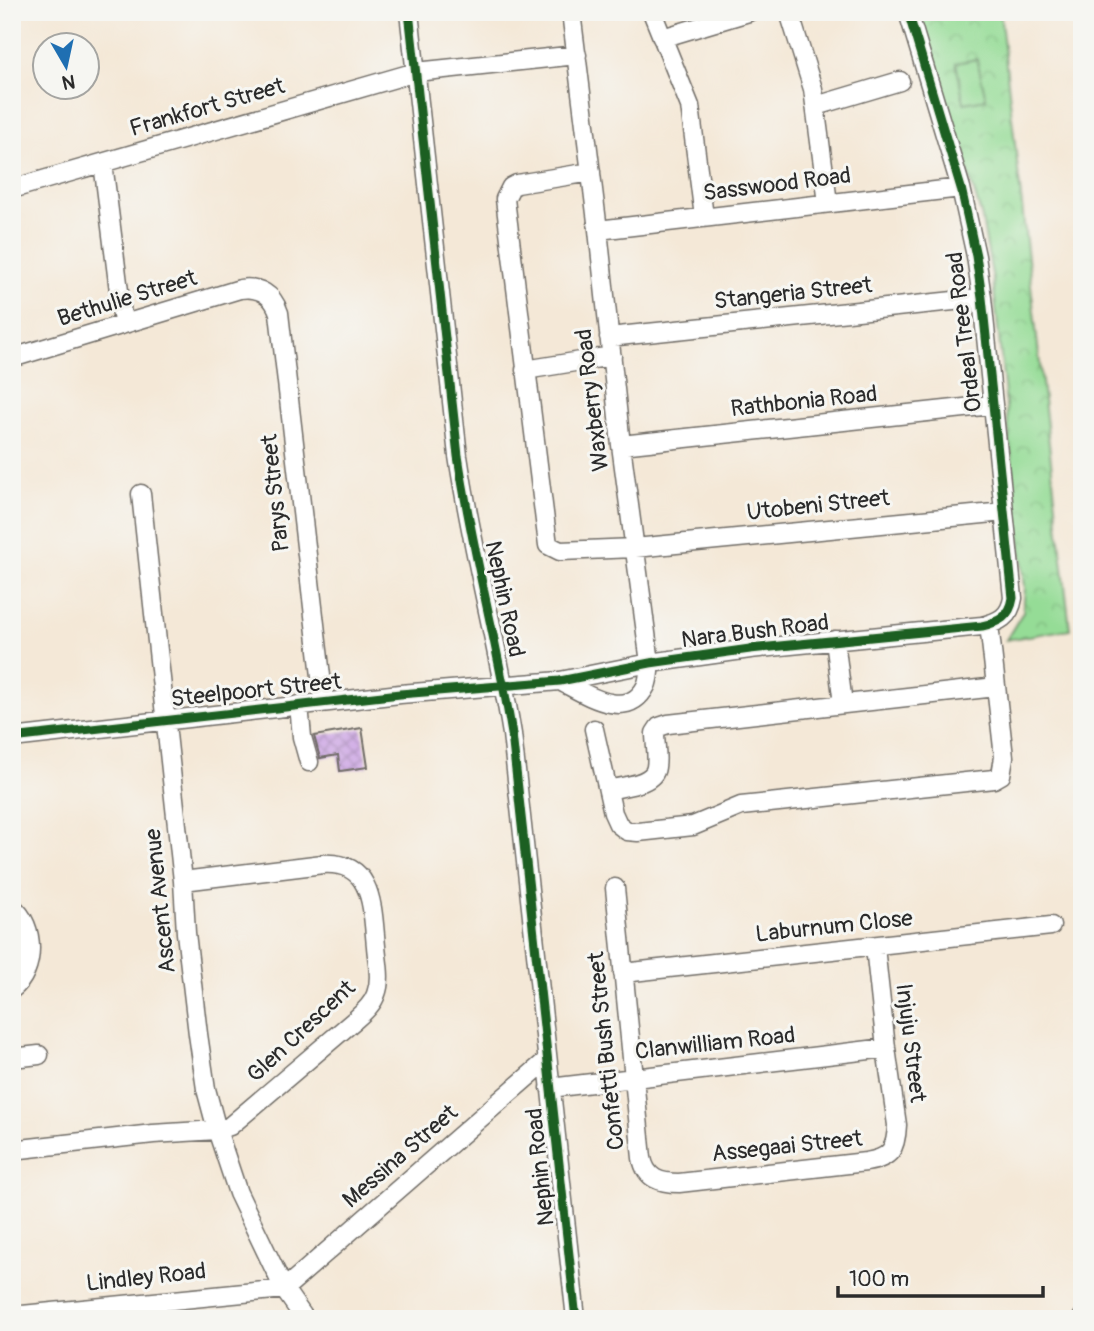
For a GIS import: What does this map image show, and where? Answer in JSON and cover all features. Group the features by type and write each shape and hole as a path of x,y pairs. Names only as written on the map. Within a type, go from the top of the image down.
{"street":[{"name":"Nephin Road","path":"409,12 458,456 466,512 504,685 512,734 576,1319"},
{"name":"Waxberry Road","path":"560,681 598,702 625,702 637,697 646,685 650,663 621,446 571,12"},
{"path":"652,12 690,106 704,217"},
{"path":"662,38 749,12"},
{"path":"789,12 816,106 828,203"},
{"name":"Ordeal Tree Road","path":"908,12 961,188 982,298 1013,598 1009,612"},
{"name":"Frankfort Street","path":"12,189 416,72 576,55"},
{"path":"816,106 900,82"},
{"path":"103,163 123,323"},
{"path":"591,172 517,184 507,192 505,200 525,370 611,356"},
{"name":"Sasswood Road","path":"598,230 961,188"},
{"name":"Bethulie Street","path":"12,358 240,289 256,289"},
{"name":"Parys Street","path":"256,289 273,299 279,313 324,702"},
{"name":"Stangeria Street","path":"609,337 982,298"},
{"name":"Utobeni Street","path":"525,370 545,538 548,545 560,551 635,548 1004,512"},
{"name":"Rathbonia Road","path":"621,446 992,405"},
{"name":"Ascent Avenue","path":"141,494 183,881 186,933 206,1090 238,1194 284,1289 305,1319"},
{"name":"Nara Bush Road","path":"504,685 560,681 650,663 750,649 989,624 1002,619 1009,612"},
{"path":"594,729 618,824 627,831 693,826 741,806 994,779 1000,775 1004,757 989,624"},
{"path":"835,640 843,704"},
{"name":"Steelpoort Street","path":"12,738 324,702 504,685"},
{"path":"608,790 653,776 656,770 654,733 659,727 996,687"},
{"path":"299,705 302,737 309,762"},
{"name":"Glen Crescent","path":"183,881 339,864 356,873 370,894 379,979 373,1001 356,1019 237,1121 217,1130"},
{"name":"Confetti Bush Street","path":"615,888 644,1167 652,1178 658,1181 679,1182"},
{"path":"12,907 20,914 28,931 30,954 22,979 12,989"},
{"name":"Laburnum Close","path":"623,973 1051,926"},
{"name":"Injuju Street","path":"875,947 897,1125 894,1145"},
{"name":"Clanwilliam Road","path":"550,1088 886,1048"},
{"path":"12,1058 39,1055"},
{"name":"Messina Street","path":"284,1289 547,1060"},
{"path":"12,1150 153,1134 217,1130"},
{"name":"Assegaai Street","path":"679,1182 877,1160 887,1155 894,1145"},
{"name":"Lindley Road","path":"12,1316 284,1289"}],"green space":[{"path":"919,12 1000,12 1070,629 1006,640 1023,612 1025,588 993,280 981,214"},
{"path":"977,59 986,99 964,103 956,63"}],"building":[{"path":"362,728 368,767 340,771 338,755 320,758 314,736"}],"cycle path":[{"path":"409,12 458,456 512,734 576,1319"},
{"path":"12,738 400,694 560,681 650,663 750,649 982,626 1003,618 1013,598 976,256 961,188 908,12"}]}
